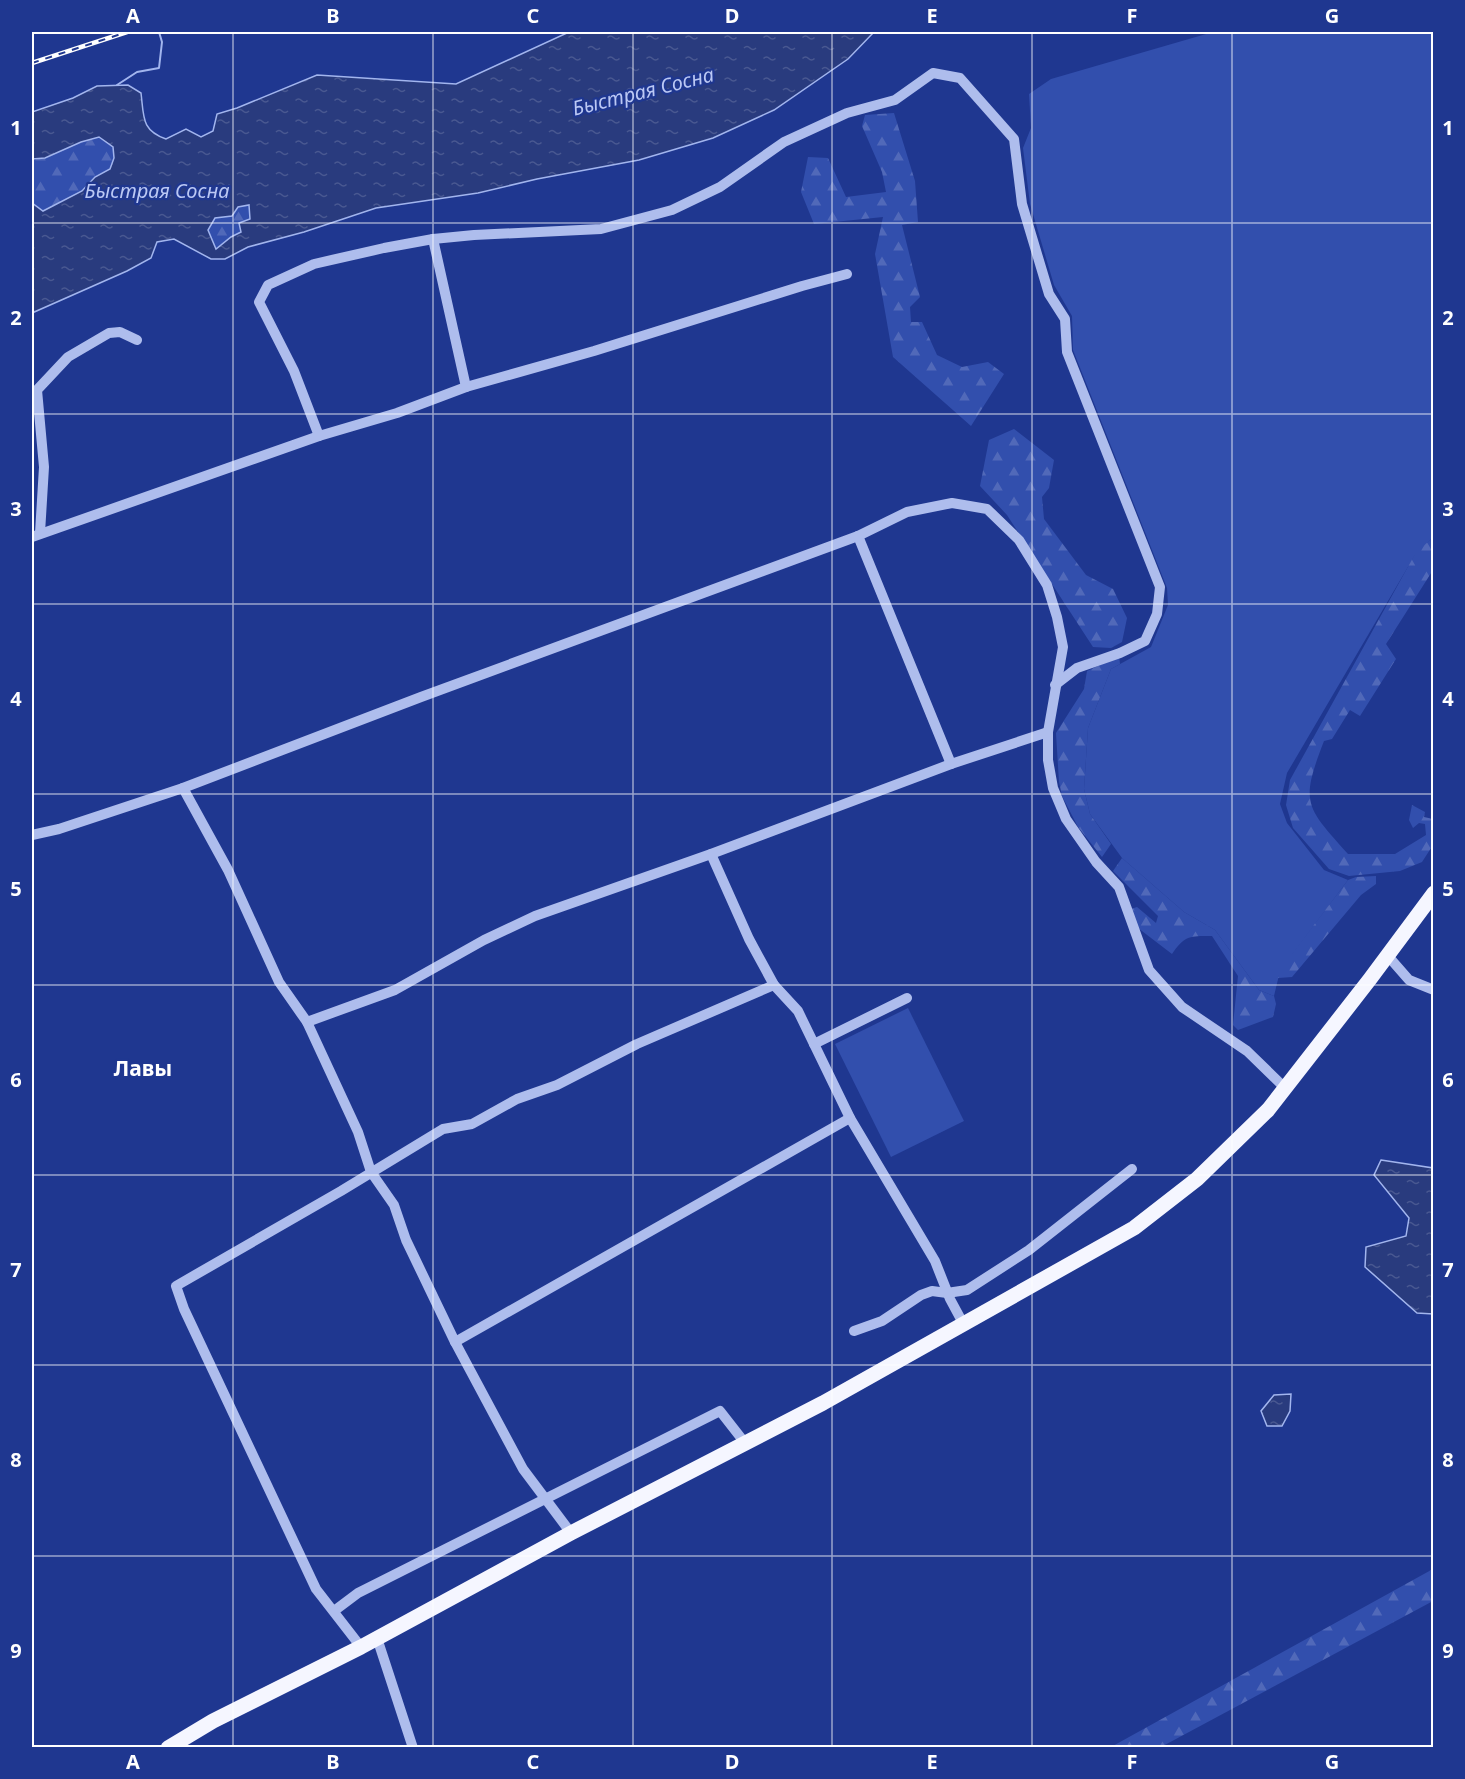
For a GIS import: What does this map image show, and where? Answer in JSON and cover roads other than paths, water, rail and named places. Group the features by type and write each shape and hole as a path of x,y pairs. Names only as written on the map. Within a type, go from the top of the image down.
{"main road":[{"path":"168,1748 213,1720 361,1647 571,1533 823,1403 1134,1228 1197,1179 1268,1110 1434,893"}],"street":[{"path":"319,436 294,371 259,302 268,285 314,264 384,248 433,239 474,235 601,228 672,210 720,188 784,142 847,113 895,100 933,73 960,78 1014,139 1022,204 1049,294 1065,319 1067,352 1160,588 1157,614 1145,641 1120,653 1077,668 1055,685"},
{"path":"433,239 466,387"},
{"path":"137,340 120,332 110,333 68,357 37,390 44,467 36,535 319,436 397,413 466,387 594,351 847,274"},
{"path":"32,835 59,829 183,788 421,697 858,537 907,512 952,503 987,509 1019,540 1047,585 1057,617 1063,647 1048,732 1048,760 1053,788 1066,819 1096,862 1119,887 1149,970 1182,1006 1247,1051 1285,1088"},
{"path":"858,537 951,764"},
{"path":"306,1022 395,990 484,940 535,916 711,854 951,764 1048,732"},
{"path":"183,788 228,870 279,982 306,1022 358,1132 371,1172 394,1204 406,1240 455,1342 523,1469 571,1533"},
{"path":"711,854 749,939 774,985 798,1011 850,1118 935,1261 947,1293 964,1325"},
{"path":"1388,956 1409,980 1434,990"},
{"path":"361,1647 316,1589 189,1320 176,1286 443,1129 472,1124 517,1099 557,1085 637,1044 774,985"},
{"path":"814,1044 907,998"},
{"path":"455,1342 850,1118"},
{"path":"854,1331 882,1321 921,1295 932,1291 947,1293 967,1290 1029,1250 1132,1169"},
{"path":"334,1611 358,1593 720,1411 745,1443"},
{"path":"377,1638 412,1748"}],"water":[{"name":"Быстрая Сосна","path":"569,32 874,32 848,59 774,110 713,138 639,160 537,179 478,193 376,208 304,232 248,247 225,259 211,259 174,239 157,242 151,258 32,313 32,203 43,211 82,191 95,177 110,169 114,158 113,147 99,137 81,142 45,158 32,159 32,112 73,98 97,86 128,85 141,93 145,122 152,131 166,139 186,129 201,137 213,131 217,114 317,75 456,84","holes":["249,205 250,219 239,223 241,232 216,249 208,230 215,218 232,216 238,207"]},
{"path":"1381,1160 1433,1168 1433,1314 1417,1313 1365,1267 1366,1247 1406,1236 1409,1218 1374,1175"},
{"path":"1291,1394 1290,1411 1282,1426 1267,1426 1261,1411 1274,1395"}],"waterway":[{"path":"117,85 137,72 159,68 162,42 159,32"}],"railway":[{"path":"32,63 127,32"}],"district":[{"name":"Лавы","path":"143,1068"}]}
